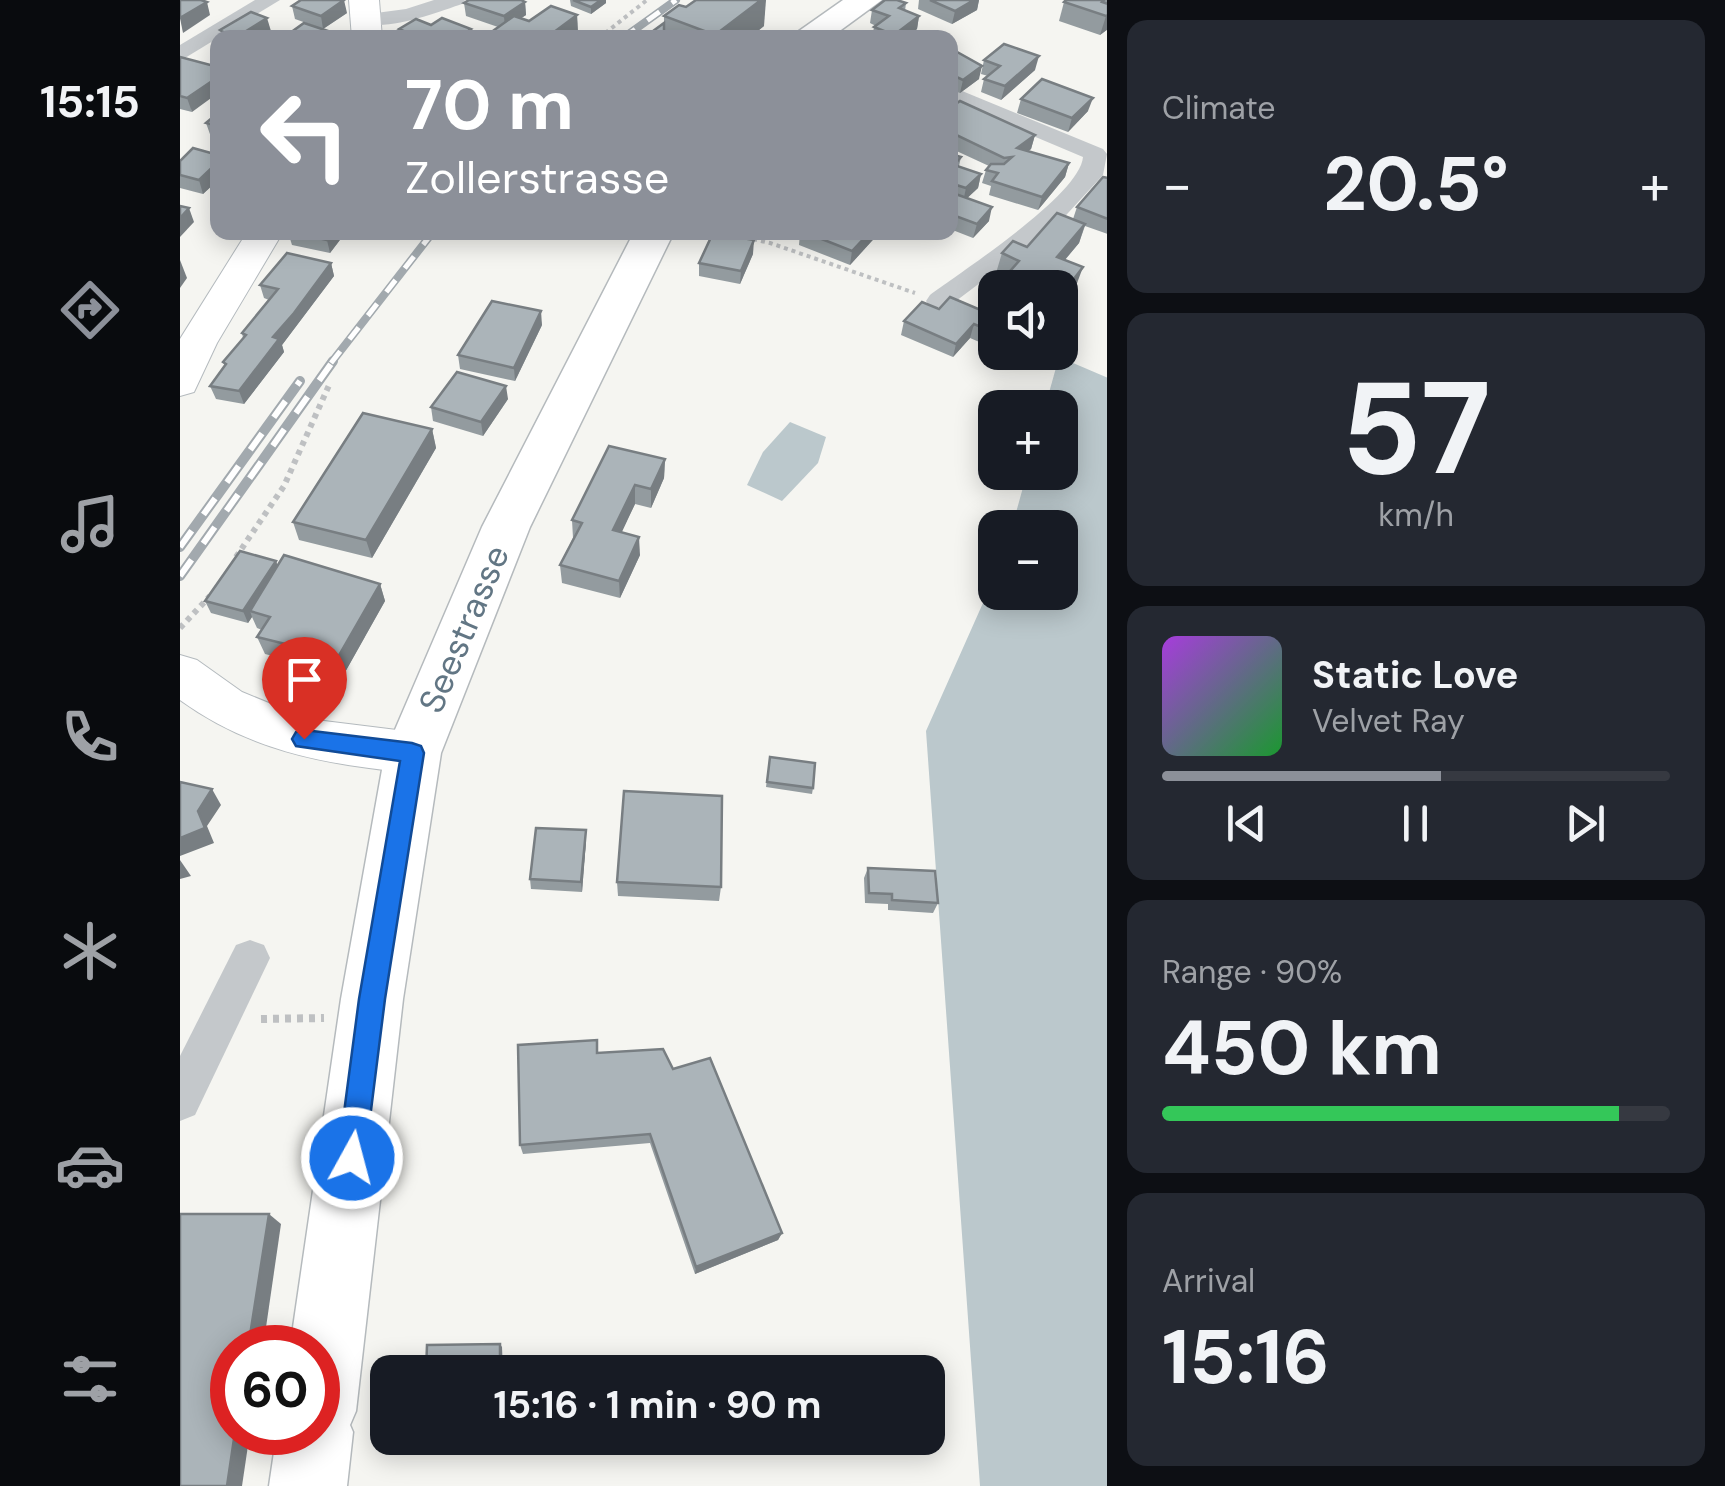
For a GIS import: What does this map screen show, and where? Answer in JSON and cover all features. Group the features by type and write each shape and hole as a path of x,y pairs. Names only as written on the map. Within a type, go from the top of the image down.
{"main road":[{"path":"822,30 866,0"},
{"name":"Seestrasse","path":"329,1325 370,1017 412,753 506,527 650,240"},
{"path":"308,1486 312,1455"}],"street":[{"path":"220,30 270,0"},
{"path":"366,19 408,14 455,0"},
{"path":"180,54 210,36"},
{"path":"939,301 1048,220 1094,170 1095,154 958,96"},
{"path":"180,382 197,343 260,240"},
{"path":"180,674 225,706 304,739 412,753"},
{"path":"180,1100 250,958"}],"path":[{"path":"609,30 648,0"},
{"path":"757,240 939,301"},
{"path":"233,562 284,486 330,383"},
{"path":"180,628 212,592"},
{"path":"219,1020 370,1017"}],"shaded area":[{"path":"1078,365 1107,378 1107,1486 980,1486 926,731 980,610 1078,610 1078,510 1017,510 1022,490 1078,490 1078,390 1050,390 1055,370 1078,370"},
{"path":"790,422 826,437 818,463 782,501 747,485 763,452"}],"building":[{"path":"180,0 201,0 207,2 180,18"},
{"path":"301,0 344,0 321,16 292,6"},
{"path":"573,0 601,0 591,7"},
{"path":"696,0 761,0 722,30 702,30 664,16 679,5 686,7"},
{"path":"885,0 897,0 906,3 899,8 919,16 901,30 882,30 874,27 889,16 872,10"},
{"path":"930,0 974,0 955,11"},
{"path":"1104,0 1107,16 1106,16 1064,2"},
{"path":"525,2 504,16 464,3"},
{"path":"551,6 577,15 557,30 494,30 514,16 529,21"},
{"path":"251,12 267,18 248,30 220,30"},
{"path":"442,18 471,29 399,29 416,19 431,25"},
{"path":"304,23 325,30 294,30"},
{"path":"1004,44 1039,56 1005,86 984,79 1000,66 984,60"},
{"path":"958,52 982,66 963,80 958,78"},
{"path":"180,57 210,65 210,82 187,98 180,96"},
{"path":"1042,79 1093,98 1072,118 1021,99"},
{"path":"958,102 1035,135 1017,148 1069,163 1042,197 992,181 998,173 986,170 991,164 1004,164 1012,157 1004,158 958,136"},
{"path":"193,148 210,153 210,170 199,180 180,175 180,161"},
{"path":"958,166 981,174 966,188 958,186"},
{"path":"1103,177 1107,178 1107,219 1077,207"},
{"path":"958,195 992,207 977,224 958,217"},
{"path":"1057,213 1085,224 1057,257 1083,267 1078,274 1078,270 1011,270 1019,261 1002,253 1013,241 1027,247"},
{"path":"710,240 754,240 741,271 699,263"},
{"path":"824,240 862,240 852,251"},
{"path":"287,253 331,263 273,337 279,339 239,391 210,386 226,364 223,362 246,335 242,333 278,289 260,285"},
{"path":"950,297 978,309 978,326 974,324 956,344 904,321 922,302 939,309"},
{"path":"492,301 541,311 514,368 458,355"},
{"path":"457,372 506,386 481,422 431,407"},
{"path":"363,413 432,429 366,540 293,522"},
{"path":"609,446 665,459 651,489 635,485 613,530 639,537 619,581 560,565 582,523 572,520"},
{"path":"240,551 276,561 243,611 205,601"},
{"path":"284,555 380,584 338,657 257,637 270,617 250,611"},
{"path":"770,757 815,763 813,788 767,782"},
{"path":"180,782 212,789 198,811 205,828 180,838"},
{"path":"624,791 722,796 721,887 617,882"},
{"path":"536,828 586,830 581,882 530,879"},
{"path":"868,868 935,871 938,903 892,900 892,894 869,893"},
{"path":"597,1040 597,1053 663,1049 673,1069 710,1058 782,1233 696,1267 650,1134 520,1145 518,1045"},
{"path":"180,1214 269,1214 252,1325 210,1325 210,1455 232,1455 227,1486 180,1486"},
{"path":"500,1344 500,1355 427,1355 427,1345"}],"railway":[{"path":"634,30 676,0"},
{"path":"331,363 427,240"},
{"path":"180,576 333,361"},
{"path":"180,547 300,381"}],"route":[{"path":"304,739 412,753 372,999 352,1158"}]}
